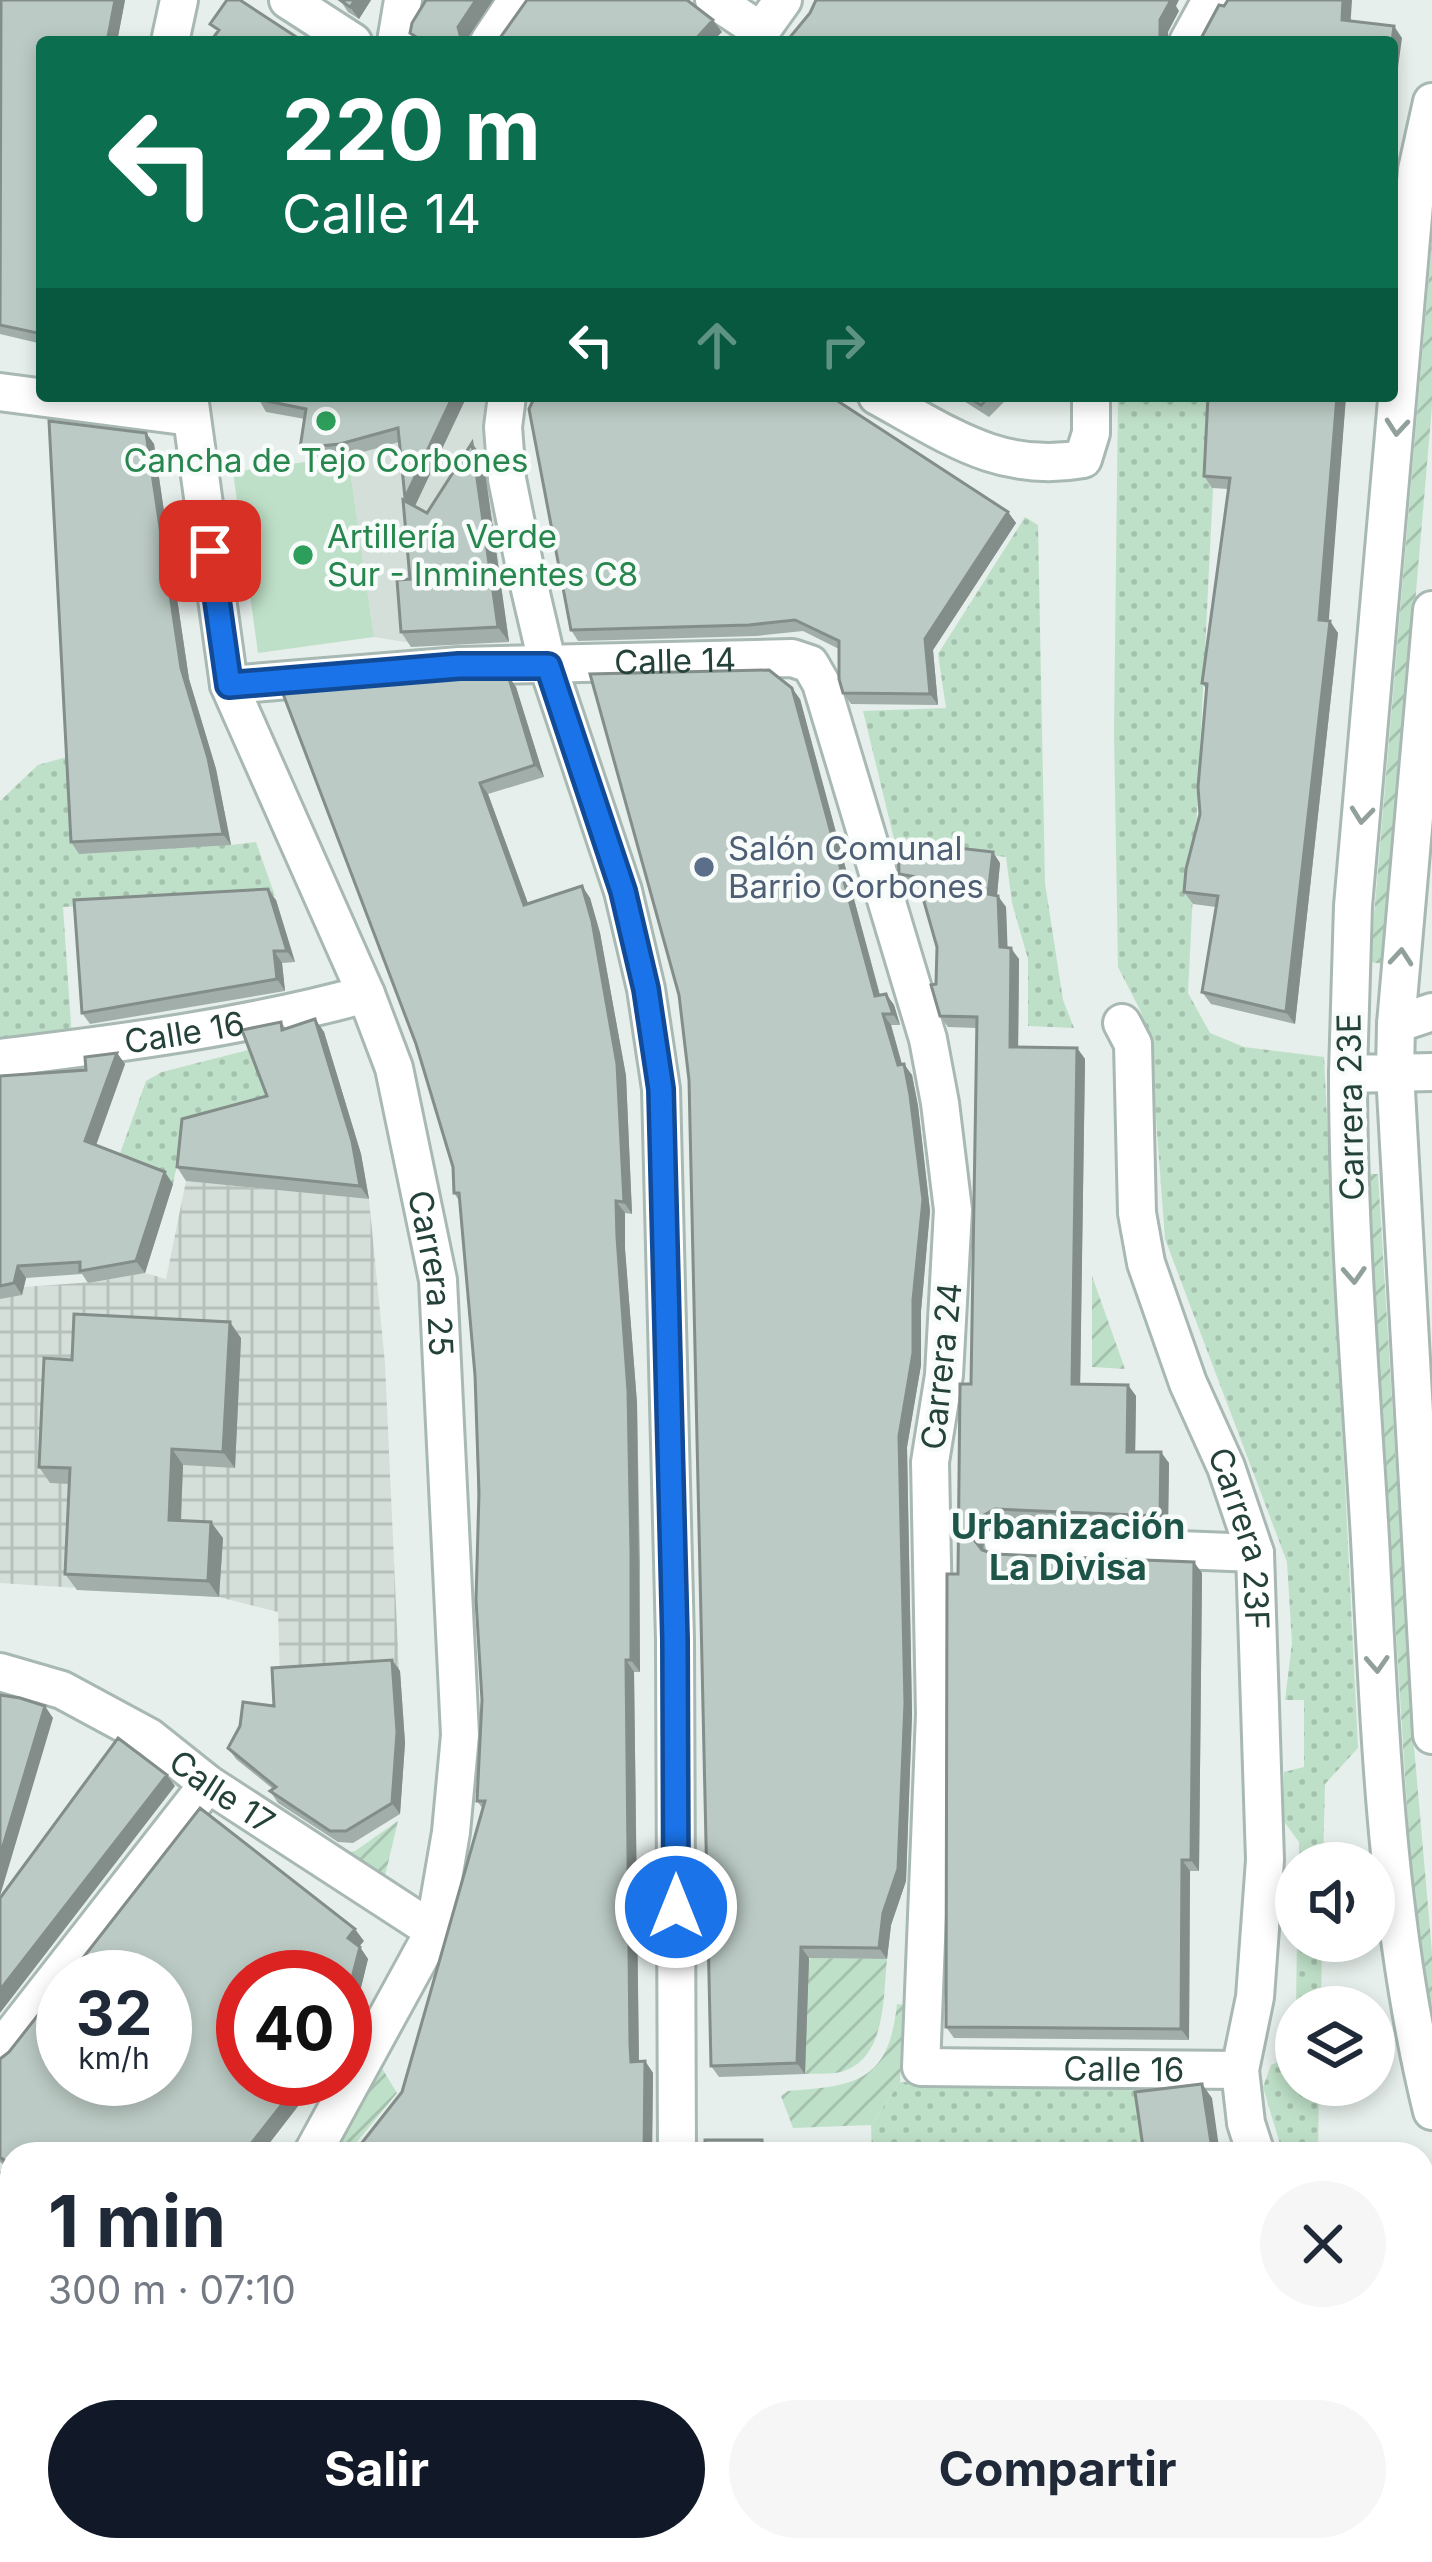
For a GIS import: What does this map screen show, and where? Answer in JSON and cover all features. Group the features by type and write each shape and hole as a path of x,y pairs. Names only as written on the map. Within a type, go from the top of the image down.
{"street":[{"path":"171,36 179,0"},
{"path":"288,0 344,36"},
{"path":"397,36 403,0"},
{"path":"493,36 517,0"},
{"path":"714,0 756,36"},
{"path":"758,36 783,0"},
{"path":"1191,36 1210,0"},
{"name":"Carrera 23E","path":"1398,388 1417,170 1432,102"},
{"path":"0,392 36,395"},
{"path":"136,402 190,406"},
{"path":"506,402 507,479 548,666 623,891 646,989 661,1089 675,1640 677,2142"},
{"path":"889,402 979,451 1047,466 1083,459 1091,433 1091,402"},
{"name":"Carrera 23E","path":"1397,402 1353,906 1348,1074 1354,1284 1389,1865 1407,2001 1432,2110"},
{"name":"Carrera 25","path":"190,406 229,685 394,1068 438,1280 460,1735 451,1832 434,1931 319,2142"},
{"name":"Carrera 23E","path":"1432,610 1414,1024 1432,1735"},
{"name":"Calle 14","path":"229,685 459,666 792,658 810,664 820,683"},
{"name":"Carrera 24","path":"820,683 928,1039 952,1210 944,1375 930,1462 935,1702 921,2067"},
{"name":"Calle 16","path":"0,1058 145,1041 366,994"},
{"path":"1348,1024 1414,1024 1432,1012"},
{"name":"Carrera 23F","path":"1122,1023 1133,1044 1137,1214 1146,1262 1255,1553 1265,1860 1256,1997 1240,2069"},
{"path":"1348,1074 1414,1073"},
{"path":"1004,1543 1255,1553"},
{"name":"Calle 17","path":"0,1672 62,1690 149,1737 208,1784 434,1931"},
{"path":"0,2050 208,1784"},
{"name":"Calle 16","path":"921,2067 1240,2069"},
{"path":"1240,2069 1252,2142"}],"shaded area":[{"path":"383,402 485,402 501,587 408,595 411,643 374,637 348,456 389,445"},
{"path":"186,1181 369,1199 385,1363 399,1671 280,1679 278,1612 219,1597 0,1583 0,1283 24,1287 145,1273 166,1279"}],"green space":[{"path":"1432,240 1432,406 1384,964 1370,962"},
{"path":"1118,402 1211,402 1216,429 1188,993 1210,1033 1244,1047 1324,1057 1358,1748 1325,1784 1324,1842 1299,1842 1283,1820 1284,1772 1304,1767 1304,1700 1285,1700 1292,1643 1287,1562 1165,1239 1151,1052 1141,1012 1118,967 1114,732"},
{"name":"Artillería Verde Sur - Inminentes C8","path":"348,456 374,637 258,653 233,472"},
{"path":"1025,517 1038,525 1045,883 1063,1000 1074,1028 1028,1026 1028,959 1012,903 1006,857 895,843 863,711 946,708 938,654"},
{"path":"74,755 231,845 256,842 275,896 63,907 72,1039 0,1050 0,801 38,765"},
{"path":"252,1049 273,1099 185,1126 173,1184 117,1162 146,1081 162,1072"},
{"path":"1367,1174 1378,1174 1412,1724 1432,1952 1432,2015 1411,1871"},
{"path":"1092,1276 1125,1369 1092,1367"},
{"path":"398,1821 385,1876 368,1886 331,1856 355,1851"},
{"path":"811,1958 887,1959 875,2038 858,2063 840,2072 805,2074 800,1969"},
{"path":"1297,1962 1322,1962 1321,1986 1296,1986"},
{"path":"897,2004 904,2005 900,2082 871,2125 793,2128 781,2096 865,2075 886,2050"},
{"path":"1275,2063 1275,2106 1319,2106 1318,2142 1279,2142 1263,2087"},
{"path":"380,2065 397,2093 357,2142 332,2142 354,2106 372,2106 372,2078"},
{"path":"900,2082 1145,2085 1150,2142 872,2142 871,2125"}],"building":[{"path":"1,0 115,0 108,36 36,36 36,333 0,325"},
{"path":"227,0 240,0 295,36 214,36 219,30 210,24"},
{"path":"426,0 476,0 458,27 460,36 415,36 410,33"},
{"path":"527,0 687,0 713,20 698,36 501,36"},
{"path":"816,0 1171,0 1160,20 1160,36 791,36"},
{"path":"1228,0 1343,0 1342,20 1394,26 1393,36 1202,36 1219,5"},
{"path":"272,402 450,402 405,498 398,428 340,444 300,448 306,409"},
{"path":"532,402 839,402 1008,512 925,639 930,694 843,693 839,641 795,620 571,630 529,409"},
{"path":"1208,402 1337,402 1319,620 1330,621 1286,1012 1202,992 1218,896 1184,892 1200,814 1207,684 1202,683 1230,478 1204,476"},
{"path":"49,421 146,433 181,668 208,758 223,834 71,842"},
{"path":"472,443 498,627 401,632 397,580 410,579 403,500 427,513"},
{"path":"769,670 792,688 875,996 886,994 893,1014 883,1014 898,1065 904,1064 910,1095 923,1200 913,1353 899,1436 905,1703 898,1869 883,1913 879,1948 801,1947 797,2063 711,2066 689,1080 679,995 590,674"},
{"path":"508,675 535,765 480,783 524,905 582,886 592,921 617,1064 624,1202 616,1201 628,1391 631,1551 631,1660 626,1660 630,2045 631,2062 645,2061 644,2142 362,2142 402,2092 485,1801 477,1801 482,1700 476,1600 475,1375 453,1167 416,1044 282,691"},
{"path":"898,841 993,852 988,894 998,896 1000,947 1011,948 1010,1047 1077,1048 1072,1384 1128,1385 1127,1452 1161,1452 1160,1516 995,1509 977,1519 975,1541 994,1554 1194,1562 1191,1860 1182,1860 1181,2029 946,2027 947,1574 958,1574 960,1384 971,1384 977,1017 940,1016 931,985 936,984 937,947 917,877 899,874"},
{"path":"268,889 287,951 274,951 277,979 82,1013 74,900"},
{"path":"315,1019 352,1141 360,1186 177,1167 182,1119 267,1096 242,1030 281,1022 282,1030"},
{"path":"117,1053 85,1141 165,1172 136,1261 80,1271 80,1262 18,1266 14,1283 0,1286 0,1076 86,1070 85,1057"},
{"path":"74,1314 230,1322 223,1452 172,1449 169,1520 211,1522 208,1581 65,1574 70,1468 39,1467 44,1358 72,1360"},
{"path":"392,1660 397,1732 392,1803 346,1831 330,1831 270,1791 276,1787 228,1748 240,1726 243,1702 274,1706 272,1668"},
{"path":"0,1695 45,1706 0,1856"},
{"path":"118,1738 167,1775 0,1990 0,1898"},
{"path":"200,1808 355,1929 348,1938 359,1950 216,1950 216,2106 281,2106 252,2142 0,2142 0,2059 36,2018 36,2106 192,2106 192,1950 89,1950"},
{"path":"1202,2084 1211,2142 1142,2142 1135,2092"},
{"path":"705,2140 762,2140 762,2142"}],"place":[{"name":"Cancha de Tejo Corbones","path":"326,421"},
{"name":"Artillería Verde Sur - Inminentes C8","path":"303,555"},
{"name":"Salón Comunal Barrio Corbones","path":"704,867"}],"district":[{"name":"Urbanización La Divisa","path":"1068,1546"}],"route":[{"path":"210,551 229,685 459,666 548,666 623,891 656,1039 675,1640 676,1907"}]}
